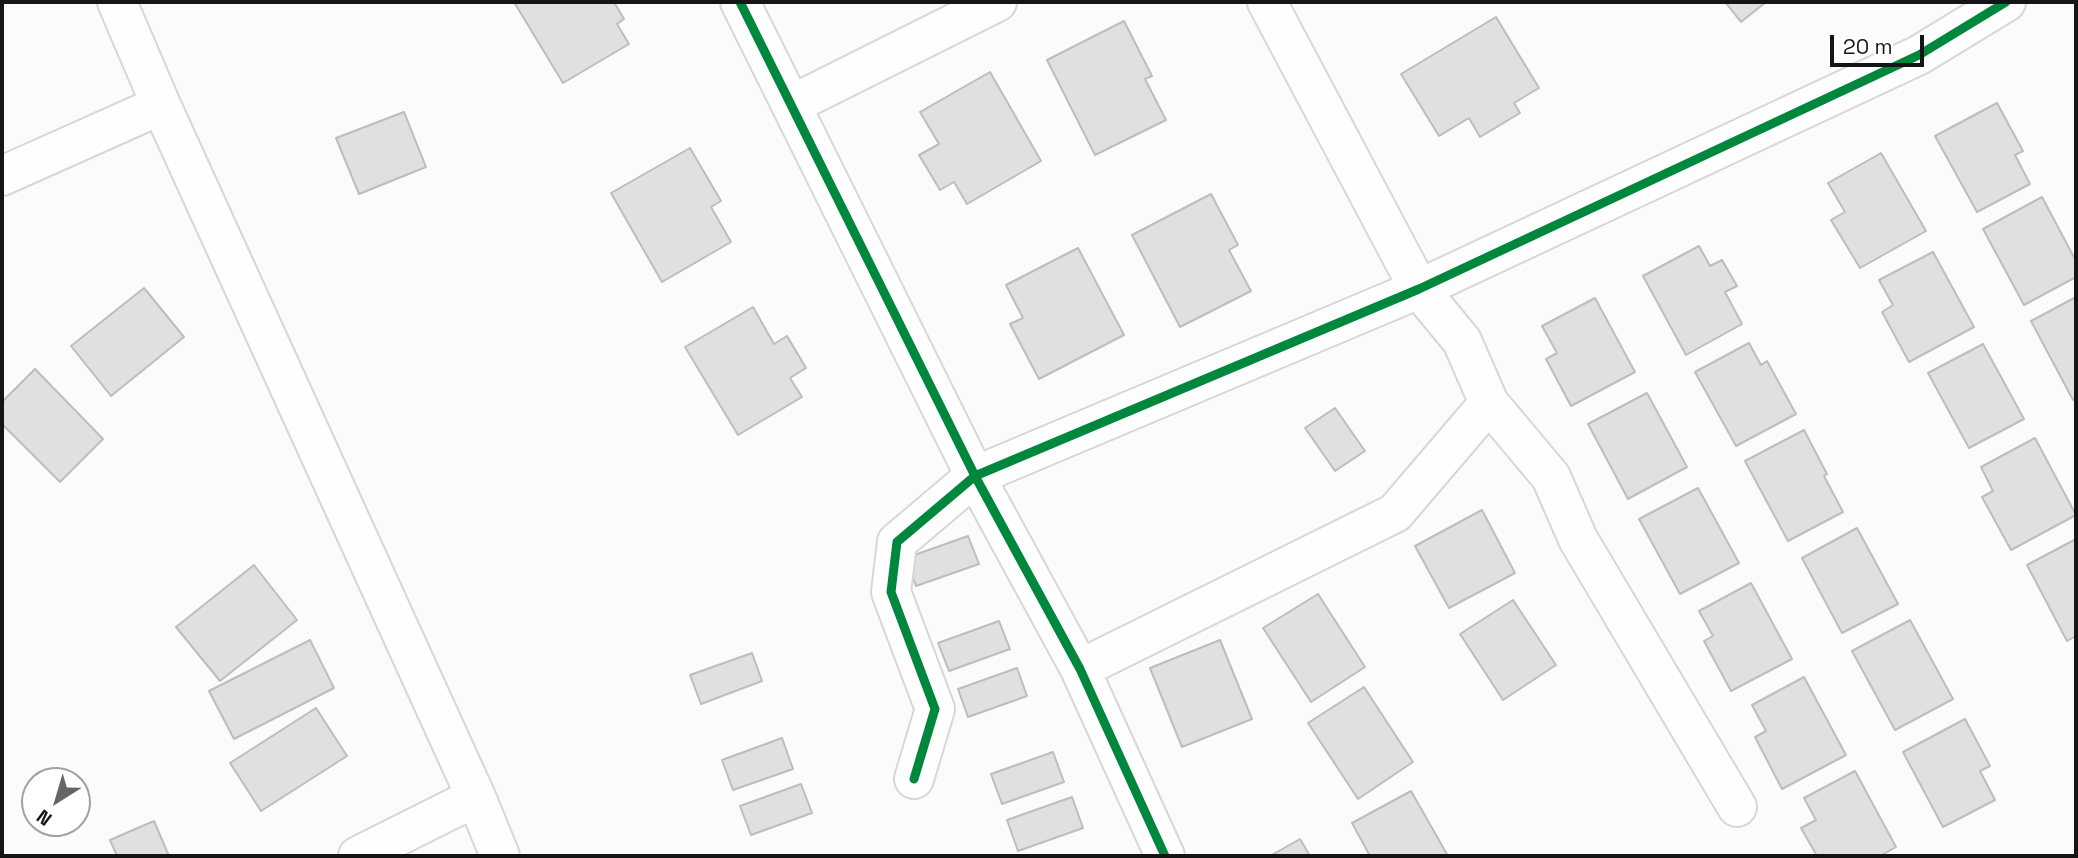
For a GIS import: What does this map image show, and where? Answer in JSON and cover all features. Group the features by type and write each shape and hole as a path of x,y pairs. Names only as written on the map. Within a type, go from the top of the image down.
{"street":[{"path":"117,2 161,105 476,797 500,856"},
{"path":"740,2 975,476 1080,669 1165,856"},
{"path":"791,105 997,2"},
{"path":"1267,2 1419,289 1462,341 1489,403 1551,477 1578,539 1737,807"},
{"path":"914,779 935,709 891,592 897,542 975,476 1419,289 1919,55 2006,2"},
{"path":"2,176 161,105"},
{"path":"1080,669 1395,513 1489,403"},
{"path":"358,856 476,797"}],"building":[{"path":"514,2 614,2 624,19 617,24 629,44 563,83"},
{"path":"1725,2 1766,2 1741,22"},
{"path":"1496,17 1539,88 1514,103 1520,113 1480,137 1469,118 1439,136 1401,74"},
{"path":"1124,21 1152,76 1145,79 1166,120 1095,155 1047,60"},
{"path":"990,72 1041,161 967,204 954,182 940,190 919,155 939,144 920,112"},
{"path":"1997,103 2023,151 2015,155 2030,184 1977,212 1935,136"},
{"path":"404,112 426,167 359,194 336,138"},
{"path":"690,148 721,201 711,207 731,242 662,282 611,193"},
{"path":"1881,153 1926,231 1860,268 1831,220 1845,212 1828,183"},
{"path":"1211,194 1238,245 1229,250 1251,291 1180,327 1132,235"},
{"path":"2042,197 2076,261 2076,277 2024,305 1983,229"},
{"path":"1699,246 1710,266 1722,260 1737,286 1725,292 1742,324 1686,355 1643,276"},
{"path":"1078,248 1124,335 1039,379 1010,324 1023,318 1006,285"},
{"path":"1933,252 1974,327 1909,362 1882,312 1893,305 1879,280"},
{"path":"144,288 184,337 111,396 71,346"},
{"path":"2076,297 2076,398 2073,400 2031,321"},
{"path":"1595,298 1635,372 1571,406 1546,359 1557,353 1542,326"},
{"path":"753,307 774,344 787,336 806,368 790,378 802,397 738,435 685,347"},
{"path":"1749,343 1761,365 1767,361 1796,414 1736,446 1695,372"},
{"path":"1983,344 2024,419 1969,448 1928,373"},
{"path":"35,369 103,439 60,482 2,424 2,402"},
{"path":"1647,393 1687,467 1628,499 1588,424"},
{"path":"1335,408 1365,451 1335,471 1305,428"},
{"path":"1804,430 1843,512 1788,541 1745,461"},
{"path":"2035,438 2076,515 2011,550 1982,497 1993,491 1981,467"},
{"path":"1698,488 1739,563 1680,594 1639,519"},
{"path":"1482,510 1515,573 1449,608 1415,546"},
{"path":"1857,528 1898,604 1842,633 1802,558"},
{"path":"968,536 979,564 916,586 906,558"},
{"path":"2076,539 2076,636 2067,641 2027,565"},
{"path":"254,565 297,620 220,681 176,627"},
{"path":"1751,583 1792,659 1731,691 1704,641 1713,636 1699,611"},
{"path":"1318,594 1365,667 1311,702 1263,628"},
{"path":"1513,600 1556,665 1503,700 1460,634"},
{"path":"1910,620 1953,699 1895,730 1852,651"},
{"path":"999,621 1010,649 949,671 938,643"},
{"path":"310,640 334,688 234,739 209,691"},
{"path":"1220,640 1252,719 1182,747 1150,668"},
{"path":"752,653 762,681 701,704 690,675"},
{"path":"1017,668 1027,696 968,717 958,689"},
{"path":"1804,677 1846,755 1782,789 1755,737 1766,731 1752,705"},
{"path":"1364,687 1413,762 1358,799 1308,723"},
{"path":"316,708 347,756 261,811 230,763"},
{"path":"1965,719 1990,766 1980,771 1995,800 1943,827 1903,752"},
{"path":"782,738 793,769 733,790 722,760"},
{"path":"1053,752 1064,782 1002,804 991,774"},
{"path":"1855,771 1896,847 1880,856 1817,856 1801,828 1816,820 1804,798"},
{"path":"801,784 812,813 751,835 740,806"},
{"path":"1411,791 1448,856 1370,856 1352,823"},
{"path":"1072,797 1083,828 1018,851 1007,820"},
{"path":"154,821 169,856 117,856 110,840"},
{"path":"1300,839 1310,856 1270,856"}],"cycle path":[{"path":"740,2 975,476 1080,669 1165,856"},
{"path":"914,779 935,709 891,592 897,542 975,476 1419,289 1919,55 2006,2"}]}
